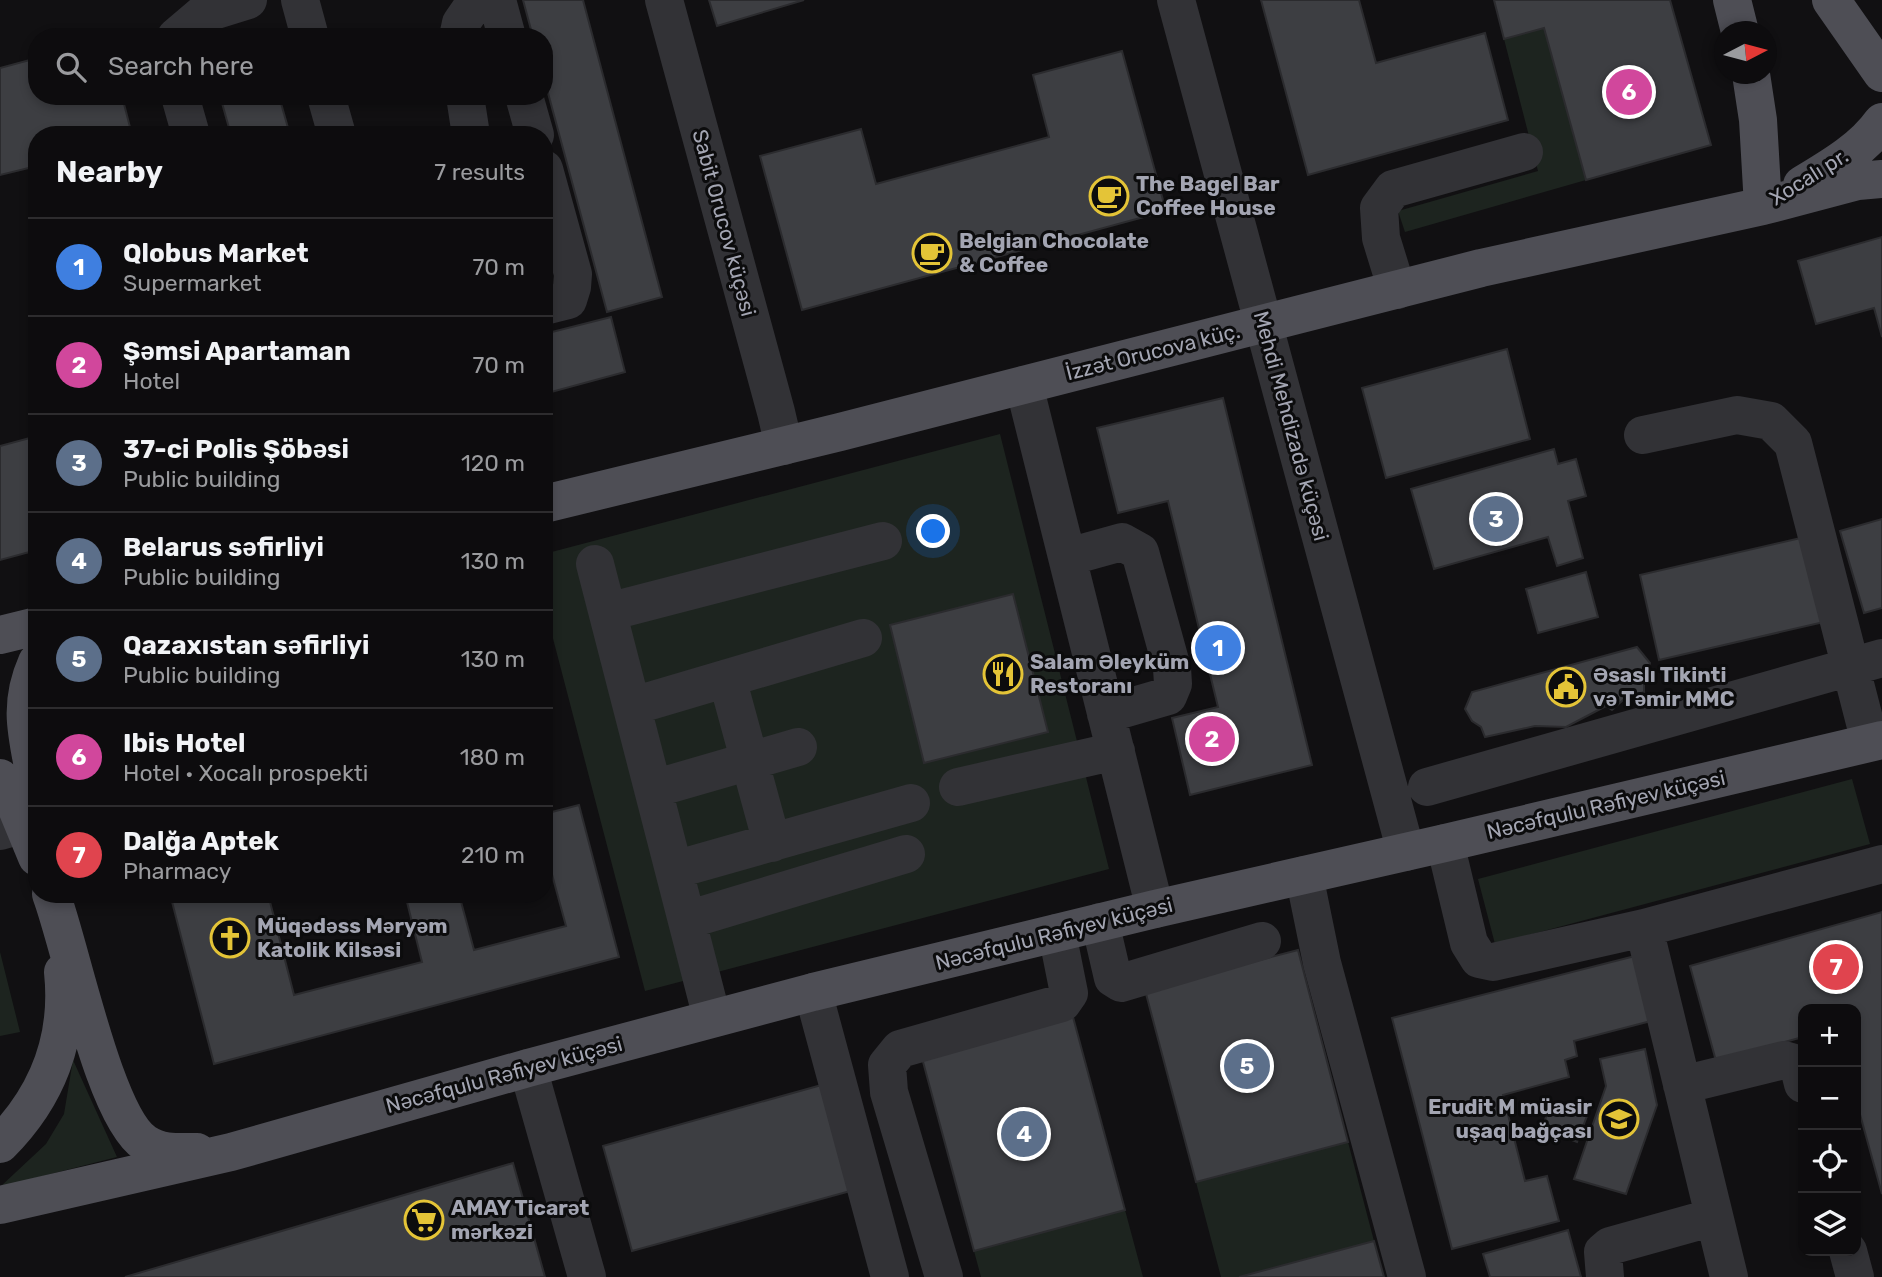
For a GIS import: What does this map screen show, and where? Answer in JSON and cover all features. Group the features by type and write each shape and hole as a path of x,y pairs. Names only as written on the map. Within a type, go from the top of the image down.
{"main road":[{"path":"1732,0 1737,21"},
{"path":"1831,0 1882,73"},
{"path":"1753,84 1758,120 1763,206"},
{"name":"Xocalı pr.","path":"1763,206 1842,160 1875,132 1882,122"},
{"name":"Xocalı pr.","path":"1763,206 1858,181 1882,179"},
{"name":"İzzət Orucova küç.","path":"553,502 784,446 1494,265 1763,206"},
{"path":"0,635 28,628"},
{"path":"28,682 24,709 28,733"},
{"name":"Nəcəfqulu Rəfiyev küçəsi","path":"231,1152 528,1068 813,992 1155,909 1876,741"},
{"path":"0,778 13,799 20,837"},
{"path":"0,1144 15,1129 38,1097 54,1064 63,1024 64,981 54,903"},
{"path":"55,903 100,1057 117,1103 130,1127 145,1143 166,1152 231,1152"},
{"path":"0,1205 231,1152"}],"street":[{"path":"187,28 203,14 248,0"},
{"path":"300,0 308,28"},
{"path":"460,28 477,0"},
{"path":"497,0 505,28"},
{"name":"Sabit Orucov küçəsi","path":"664,0 784,446"},
{"name":"Mehdi Mehdizadə küçəsi","path":"1176,0 1406,852"},
{"path":"183,105 188,126"},
{"path":"329,105 334,126"},
{"path":"466,105 470,126"},
{"path":"527,105 532,126"},
{"path":"1397,290 1381,238 1379,208 1393,189 1524,152"},
{"path":"553,202 573,274 568,300 553,304"},
{"path":"1024,385 1155,909"},
{"path":"1643,435 1737,415 1771,421 1793,443 1866,662 1876,741"},
{"path":"608,612 883,541"},
{"path":"1068,557 1122,542 1140,552 1172,668 1173,684 1168,696 1107,714"},
{"path":"595,564 712,1018"},
{"path":"633,706 863,638"},
{"path":"1427,787 1866,662"},
{"path":"727,678 750,762 789,838 819,880"},
{"path":"653,789 798,747"},
{"path":"958,787 1116,751"},
{"path":"674,870 911,803"},
{"path":"1446,843 1468,943 1479,958 1493,962 1644,928 1882,864"},
{"path":"687,920 906,854"},
{"path":"1304,875 1322,963 1407,1277"},
{"path":"1100,922 1113,978 1121,983 1262,942"},
{"path":"1644,928 1729,1277"},
{"path":"944,1277 889,1092 887,1065 900,1049 1062,1003 1069,993 1057,933"},
{"path":"813,992 890,1277"},
{"path":"1682,1085 1784,1060 1798,1064 1799,1067"},
{"path":"528,1068 587,1277"},
{"path":"1605,1277 1603,1252 1610,1246 1714,1217"},
{"path":"1850,1256 1856,1277"}],"shaded area":[{"path":"1544,28 1586,180 1405,232 1398,211 1538,171 1504,39"},
{"path":"1000,434 1109,869 645,991 553,638 553,552"},
{"path":"1852,779 1870,844 1495,944 1478,879"},
{"path":"0,952 20,1032 0,1036"},
{"path":"73,1060 117,1157 0,1187 46,1144 64,1114"},
{"path":"1348,1142 1374,1241 1239,1277 1221,1277 1196,1182"},
{"path":"1125,1210 1143,1277 981,1277 974,1251"}],"building":[{"path":"523,0 583,0 662,297 607,312 551,105 553,28 531,28"},
{"path":"709,0 804,0 717,26"},
{"path":"1261,0 1359,0 1376,63 1485,33 1508,120 1308,175"},
{"path":"1494,0 1670,0 1711,145 1586,180 1544,28 1504,39"},
{"path":"1122,51 1166,211 802,310 760,156 861,129 876,184 1049,137 1033,75"},
{"path":"28,60 28,105 124,105 130,126 28,126 28,168 0,175 0,68"},
{"path":"223,105 282,105 287,126 228,126"},
{"path":"1882,237 1882,337 1874,308 1816,324 1798,261"},
{"path":"611,317 625,372 553,392 553,332"},
{"path":"1507,349 1530,439 1386,478 1362,388"},
{"path":"1223,398 1312,765 1190,795 1172,718 1218,707 1168,501 1118,513 1097,428"},
{"path":"28,438 28,552 0,560 0,446"},
{"path":"1554,449 1558,464 1576,459 1586,496 1568,501 1583,558 1557,566 1548,537 1434,569 1411,489"},
{"path":"1882,519 1882,608 1864,613 1840,531"},
{"path":"1805,537 1824,622 1659,660 1640,575"},
{"path":"1586,572 1598,617 1538,633 1526,589"},
{"path":"1013,594 1048,732 924,763 890,625"},
{"name":"Əsaslı Tikinti və Təmir MMC","path":"1637,647 1650,663 1644,692 1623,700 1612,710 1606,706 1566,727 1535,726 1485,737 1481,727 1472,721 1465,709 1472,692"},
{"name":"Müqədəss Məryəm Katolik Kilsəsi","path":"579,805 619,957 214,1064 172,903 270,903 294,995 422,962 407,903 461,903 474,950 566,926 553,878 553,812"},
{"path":"1882,912 1882,1194 1861,1118 1861,1004 1798,1004 1798,1038 1716,1061 1690,966"},
{"path":"1298,950 1348,1142 1196,1182 1145,990"},
{"path":"1635,956 1651,1021 1574,1041 1577,1056 1565,1060 1569,1077 1503,1095 1525,1181 1547,1176 1559,1221 1452,1249 1392,1018"},
{"path":"1073,1017 1125,1210 974,1251 922,1058"},
{"path":"1645,1049 1657,1105 1626,1194 1574,1179 1606,1086 1600,1059"},
{"path":"825,1084 854,1190 632,1251 603,1146"},
{"path":"1551,1102 1587,1116 1577,1142 1542,1129"},
{"name":"AMAY Ticarət mərkəzi","path":"513,1163 545,1277 125,1277"},
{"path":"1568,1230 1581,1277 1490,1277 1483,1254"},
{"path":"1374,1241 1384,1277 1239,1277"}],"place":[{"name":"Ibis Hotel","path":"1629,92"},
{"name":"The Bagel Bar Coffee House","path":"1109,196"},
{"name":"Belgian Chocolate & Coffee","path":"932,253"},
{"name":"37-ci Polis Şöbəsi","path":"1496,519"},
{"name":"Qlobus Market","path":"1218,648"},
{"name":"Salam Əleyküm Restoranı","path":"1003,674"},
{"name":"Əsaslı Tikinti və Təmir MMC","path":"1566,687"},
{"name":"Şəmsi Apartaman","path":"1212,739"},
{"name":"Müqədəss Məryəm Katolik Kilsəsi","path":"230,938"},
{"name":"Dalğa Aptek","path":"1836,967"},
{"name":"Qazaxıstan səfirliyi","path":"1247,1066"},
{"name":"Erudit M müasir uşaq bağçası","path":"1619,1119"},
{"name":"Belarus səfirliyi","path":"1024,1134"},
{"name":"AMAY Ticarət mərkəzi","path":"424,1220"}]}
